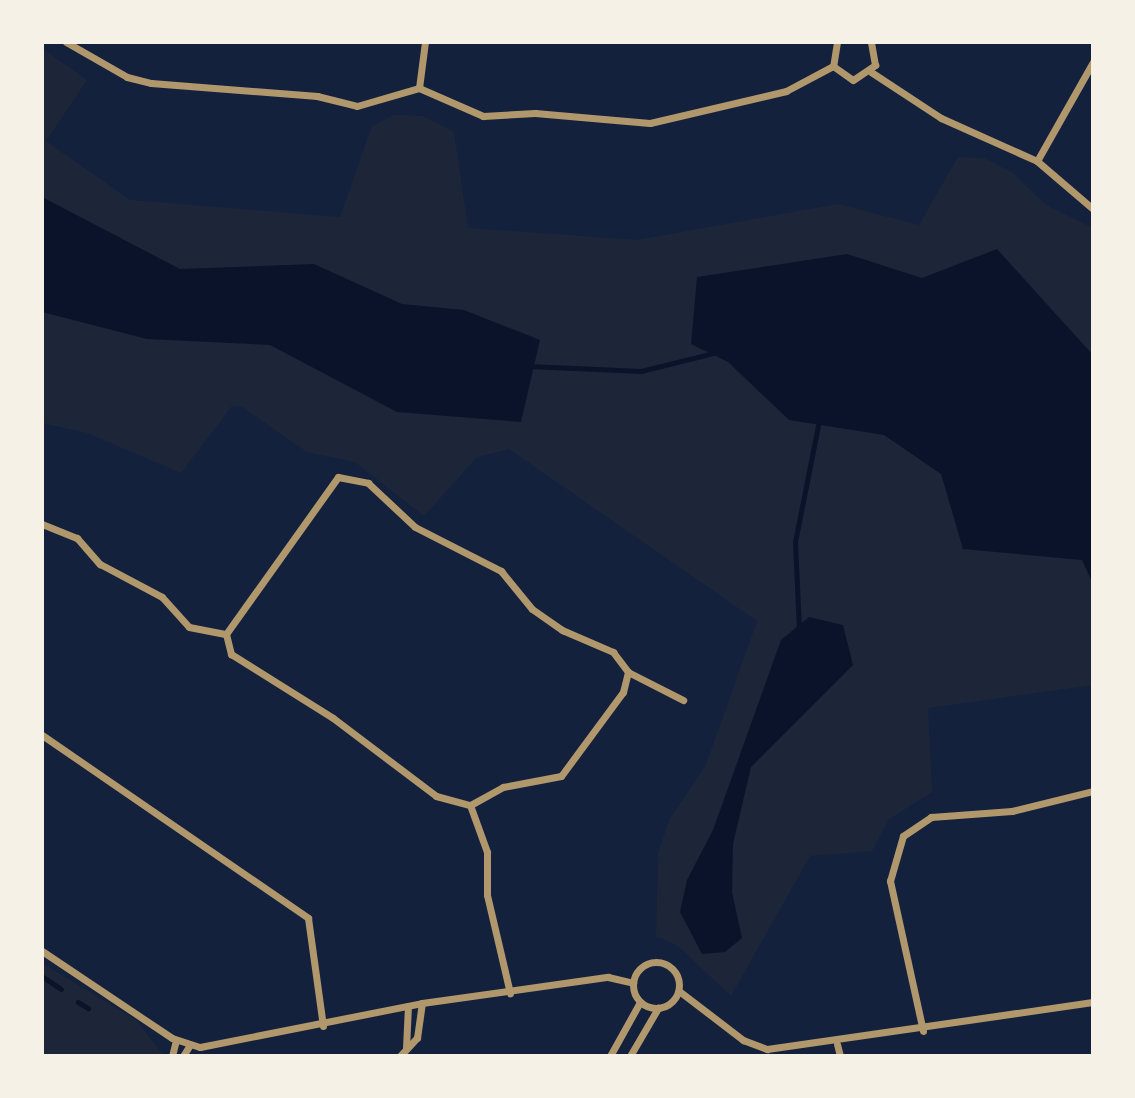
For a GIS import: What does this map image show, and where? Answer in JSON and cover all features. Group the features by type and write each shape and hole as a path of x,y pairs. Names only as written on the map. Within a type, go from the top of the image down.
{"street":[{"path":"66,42 127,77 151,83 317,96 356,106 419,88 483,116 535,113 650,123 786,91 833,66"},
{"path":"419,88 425,42"},
{"path":"833,66 837,42"},
{"path":"833,66 853,80 871,72 877,57 871,42"},
{"path":"1037,160 1093,62"},
{"path":"871,72 941,118 1037,160 1093,209"},
{"path":"628,672 623,692 561,776 503,788 470,805 436,796 287,686 231,654 226,634 338,477 368,483 415,527 501,571 533,609 613,652 628,672 683,700"},
{"path":"42,524 76,538 100,564 162,597 189,627 226,634"},
{"path":"42,735 308,918 323,1026"},
{"path":"923,1031 891,881 891,860 903,836 931,817 1012,811 1093,791"},
{"path":"470,805 486,852 487,895 510,993"},
{"path":"42,951 176,1040 190,1045 323,1026 422,1003 510,993 608,977 633,983"},
{"path":"633,983 645,965 660,962 674,970 679,991 743,1040 767,1049 837,1044 1093,1002"},
{"path":"610,1056 640,1002 633,983"},
{"path":"630,1056 658,1008 679,991"},
{"path":"640,1002 658,1008"},
{"path":"400,1056 417,1038 422,1003"},
{"path":"406,1049 408,1006"},
{"path":"172,1056 176,1040"},
{"path":"837,1044 840,1056"},
{"path":"183,1056 190,1045"}],"shaded area":[{"path":"42,48 87,80 46,141 130,200 340,217 372,126 394,115 423,116 454,132 468,228 637,240 838,204 919,225 958,157 984,158 1013,173 1046,205 1093,228 1093,685 928,708 932,792 888,820 872,851 810,856 731,996 678,946 656,936 658,854 669,820 706,765 757,621 509,449 477,457 424,516 355,462 307,452 242,407 232,406 181,473 87,433 42,423"},
{"path":"42,197 180,269 314,264 402,304 464,310 540,340 521,422 397,412 270,345 147,339 42,312"},
{"path":"997,249 1093,355 1093,584 1082,560 963,549 941,474 884,435 789,420 728,362 691,344 697,277 847,254 922,278"},
{"path":"809,617 843,625 853,665 751,767 733,844 732,892 742,938 725,952 702,954 680,912 687,880 713,830 781,640"},
{"path":"42,963 136,1020 164,1056 42,1056"}],"waterway":[{"path":"529,366 641,371 714,353"},
{"path":"799,630 795,542 819,421"},
{"path":"42,976 61,989"},
{"path":"78,1002 88,1008"}]}
